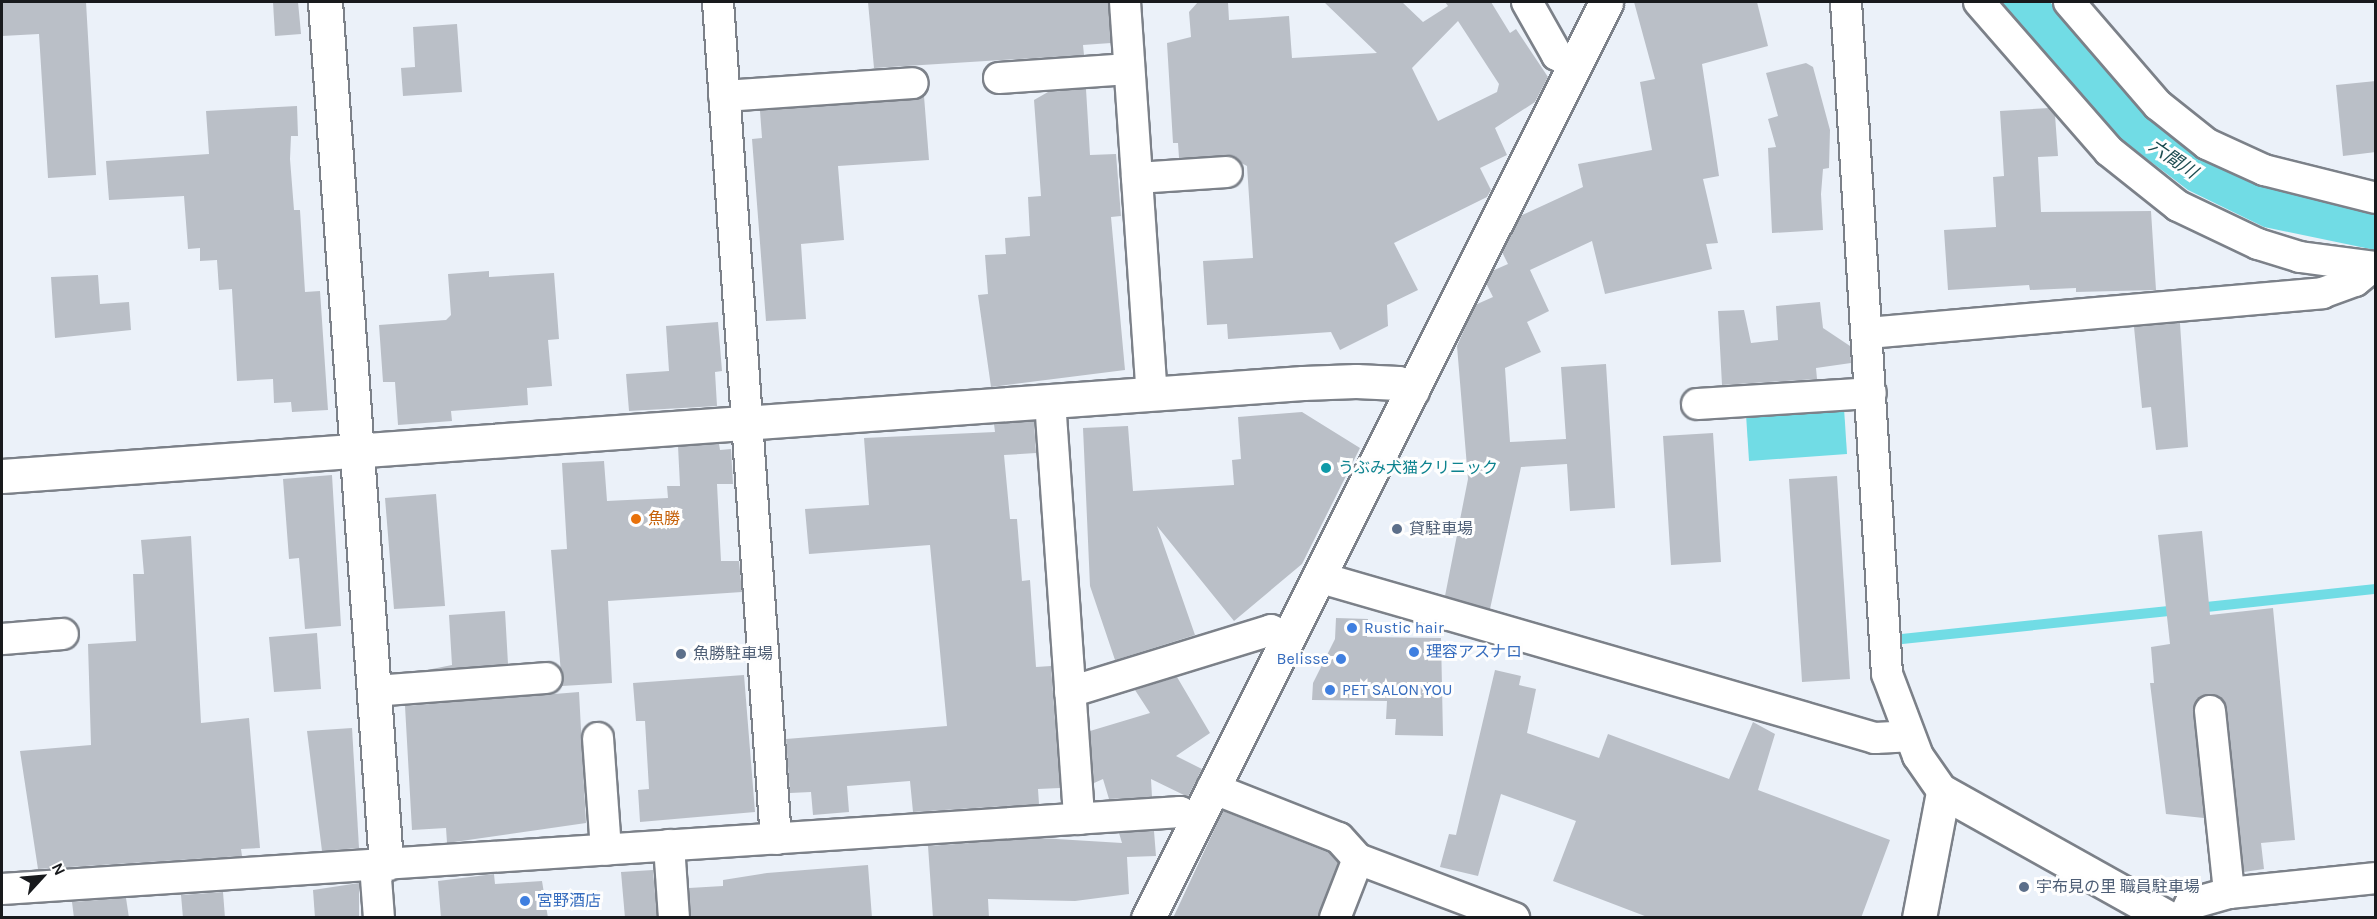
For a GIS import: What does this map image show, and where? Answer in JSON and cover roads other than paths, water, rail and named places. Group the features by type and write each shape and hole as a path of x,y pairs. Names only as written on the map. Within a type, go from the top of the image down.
{"street":[{"path":"326,2 374,691 381,864 379,918"},
{"path":"717,2 776,839"},
{"path":"1125,2 1152,394"},
{"path":"1527,2 1557,55 1575,64"},
{"path":"1148,918 1606,2"},
{"path":"1846,2 1868,333 1882,631 1887,674 1908,736 1943,792 2168,918"},
{"path":"1978,2 2109,151 2178,206 2258,244 2374,267"},
{"path":"2069,2 2158,105 2207,144 2264,171 2376,198"},
{"path":"999,78 1130,69"},
{"path":"724,96 912,83"},
{"path":"1137,178 1227,172"},
{"path":"1868,333 2322,293 2355,281 2374,267"},
{"path":"2,476 1356,381 1398,383 1412,390"},
{"path":"1697,404 1871,393"},
{"path":"1050,401 1079,819"},
{"path":"1318,577 1875,738 1908,736"},
{"path":"1071,692 1271,630 1288,638"},
{"path":"2,639 63,634"},
{"path":"374,691 547,678"},
{"path":"2210,711 2229,893"},
{"path":"598,738 606,850"},
{"path":"1212,788 1339,838 1358,859 1514,918"},
{"path":"1919,918 1943,792"},
{"path":"2,889 1180,812 1196,821"},
{"path":"669,845 674,918"},
{"path":"1335,918 1358,859"},
{"path":"2183,918 2190,904 2229,893 2376,878"}],"water":[{"name":"六間川","path":"2001,2 2050,2 2148,116 2199,157 2259,185 2375,213 2375,250 2264,227 2188,190 2121,139"},
{"path":"1844,408 1847,454 1749,461 1746,414"}],"waterway":[{"path":"2197,608 2376,589"},
{"path":"1902,639 2178,610"}],"place":[{"name":"うぶみ犬猫クリニック","path":"1326,468"},
{"name":"魚勝","path":"636,519"},
{"name":"貸駐車場","path":"1397,529"},
{"name":"Rustic hair","path":"1352,628"},
{"name":"理容アスナロ","path":"1414,652"},
{"name":"魚勝駐車場","path":"681,654"},
{"name":"Belisse","path":"1341,659"},
{"name":"PET SALON YOU","path":"1330,690"},
{"name":"宇布見の里 職員駐車場","path":"2024,887"},
{"name":"宮野酒店","path":"525,901"}]}
